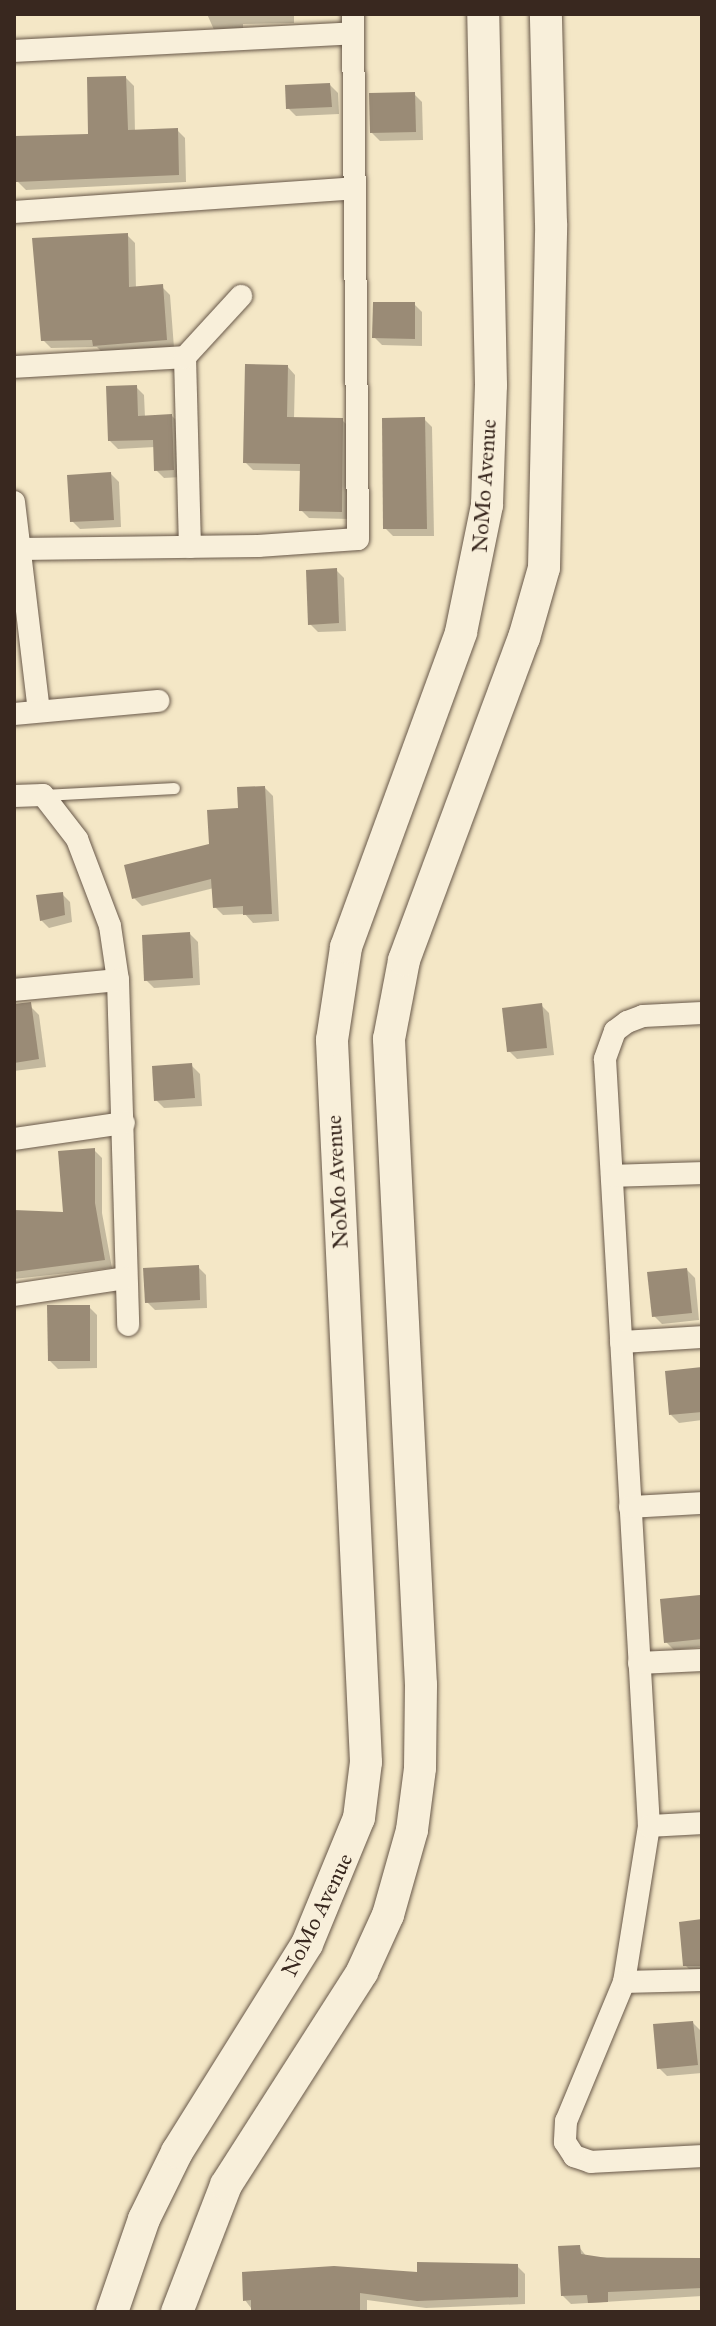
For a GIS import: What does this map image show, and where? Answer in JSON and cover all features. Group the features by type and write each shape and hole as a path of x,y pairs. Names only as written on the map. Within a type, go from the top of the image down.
{"main road":[{"name":"NoMo Avenue","path":"112,2312 144,2219 177,2152 307,1944 359,1818 366,1762 332,1040 346,947 461,632 485,519 491,385 483,14"},
{"path":"177,2312 232,2174 362,1972 388,1915 412,1830 420,1768 421,1685 389,1039 404,960 524,638 544,568 551,224 546,14"}],"street":[{"path":"14,51 353,24 358,539 190,547 20,549"},
{"path":"14,212 354,188"},
{"path":"190,547 185,357 241,296"},
{"path":"14,367 185,357"},
{"path":"14,502 39,711"},
{"path":"14,714 158,701"},
{"path":"14,796 43,795 77,839 110,926 118,980 128,1325"},
{"path":"14,990 118,980"},
{"path":"702,1013 643,1016 615,1031 608,1044 612,1176 649,1826 624,1982 566,2121 565,2142 574,2156 591,2162 702,2156"},
{"path":"14,1139 124,1123"},
{"path":"612,1176 702,1173"},
{"path":"14,1295 126,1278"},
{"path":"621,1342 702,1337"},
{"path":"630,1507 702,1503"},
{"path":"639,1663 702,1660"},
{"path":"649,1826 702,1823"},
{"path":"624,1982 702,1980"}],"lane":[{"path":"43,795 174,788"}],"building":[{"path":"126,76 128,130 178,128 179,175 16,182 15,136 88,134 87,77"},
{"path":"330,83 332,107 286,109 285,85"},
{"path":"415,92 416,132 370,133 369,93"},
{"path":"128,233 129,287 163,284 167,340 93,346 92,340 41,341 32,238"},
{"path":"373,302 415,302 415,339 372,338"},
{"path":"245,364 288,365 287,417 343,418 342,512 299,511 300,464 243,463"},
{"path":"137,385 138,416 172,414 174,470 154,471 153,440 108,441 106,386"},
{"path":"425,417 427,529 383,529 382,418"},
{"path":"111,472 114,520 70,522 67,475"},
{"path":"337,568 339,623 308,625 306,570"},
{"path":"265,786 272,914 243,915 243,906 213,908 211,879 132,899 124,865 209,844 207,810 238,808 237,787"},
{"path":"63,892 65,915 40,921 36,895"},
{"path":"190,932 193,978 144,981 142,935"},
{"path":"31,1002 39,1059 14,1063 14,1004"},
{"path":"542,1003 547,1048 507,1052 502,1008"},
{"path":"192,1063 195,1098 154,1101 152,1066"},
{"path":"95,1148 95,1203 105,1260 14,1272 14,1210 63,1212 58,1151"},
{"path":"199,1265 200,1300 145,1303 143,1268"},
{"path":"687,1268 692,1313 652,1317 647,1272"},
{"path":"47,1305 90,1305 90,1361 48,1361"},
{"path":"702,1367 702,1412 669,1415 665,1371"},
{"path":"700,1595 702,1639 664,1643 660,1599"},
{"path":"702,1919 702,1966 683,1966 679,1922"},
{"path":"693,2021 698,2065 657,2069 653,2024"},
{"path":"580,2245 581,2254 607,2258 702,2258 702,2288 608,2292 608,2302 588,2303 587,2295 561,2296 558,2246"},
{"path":"417,2262 518,2264 518,2297 417,2301 360,2293 360,2312 251,2312 251,2300 243,2301 242,2272 334,2266 417,2272"}]}
